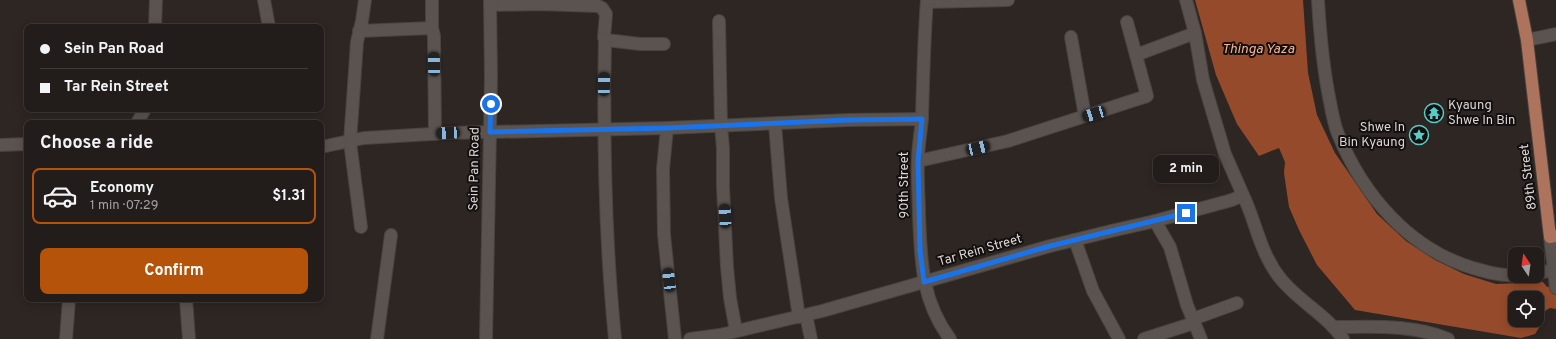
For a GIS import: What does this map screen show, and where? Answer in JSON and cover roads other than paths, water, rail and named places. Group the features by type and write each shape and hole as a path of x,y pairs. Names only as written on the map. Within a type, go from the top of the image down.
{"main road":[{"name":"89th Street","path":"1520,0 1527,40 1553,237"}],"street":[{"path":"155,24 156,0"},
{"path":"264,0 268,24"},
{"path":"362,227 350,142 357,42 365,0"},
{"path":"432,0 435,134"},
{"path":"927,1 1008,0"},
{"path":"1186,0 1195,33 1203,80 1225,154 1243,195 1264,252 1278,276 1296,296 1335,327 1343,339"},
{"path":"1318,0 1323,65 1334,123 1338,134 1368,190 1383,209 1401,227 1422,244 1456,263 1508,276"},
{"name":"90th Street","path":"927,1 923,48 922,119 918,161 920,250 924,282 935,316 950,339"},
{"path":"490,2 598,6 602,8 606,14 604,32 603,129 610,290 615,339"},
{"name":"Sein Pan Road","path":"486,339 490,132 490,2"},
{"path":"719,21 721,126 727,267 730,298 736,331"},
{"path":"918,161 1008,141 1147,96 1127,22"},
{"path":"359,31 432,28"},
{"path":"1136,55 1195,33"},
{"path":"1527,40 1556,34"},
{"path":"1071,37 1085,116"},
{"path":"605,39 640,44 664,44"},
{"path":"324,146 370,138 435,134 667,128 848,120 922,119"},
{"path":"775,124 780,198 802,316 811,339"},
{"path":"667,128 663,169 664,235 675,339"},
{"path":"0,145 24,144"},
{"name":"Tar Rein Street","path":"690,339 720,337 736,331 802,316 1074,240 1155,221 1232,200 1243,195"},
{"path":"1155,221 1170,247 1179,281 1201,339"},
{"path":"377,339 391,235"},
{"name":"89th Street","path":"1553,237 1555,279"},
{"path":"1074,240 1093,292 1119,339"},
{"path":"1544,275 1555,279"},
{"path":"66,339 69,302"},
{"path":"186,302 189,339"},
{"path":"1144,339 1194,321 1237,303"},
{"path":"1335,327 1383,327 1410,329 1448,339"}],"water":[{"name":"Thinga Yaza","path":"1195,0 1303,0 1308,73 1317,115 1335,153 1377,214 1406,241 1435,260 1464,274 1496,284 1544,283 1547,287 1556,286 1556,309 1550,308 1544,311 1544,291 1508,291 1508,327 1539,327 1535,334 1521,338 1355,310 1317,265 1299,230 1289,207 1284,173 1285,162 1279,148 1259,156 1237,124 1216,75"}],"place":[{"name":"Kyaung Shwe In Bin","path":"1434,113"},
{"name":"Shwe In Bin Kyaung","path":"1419,135"}]}
